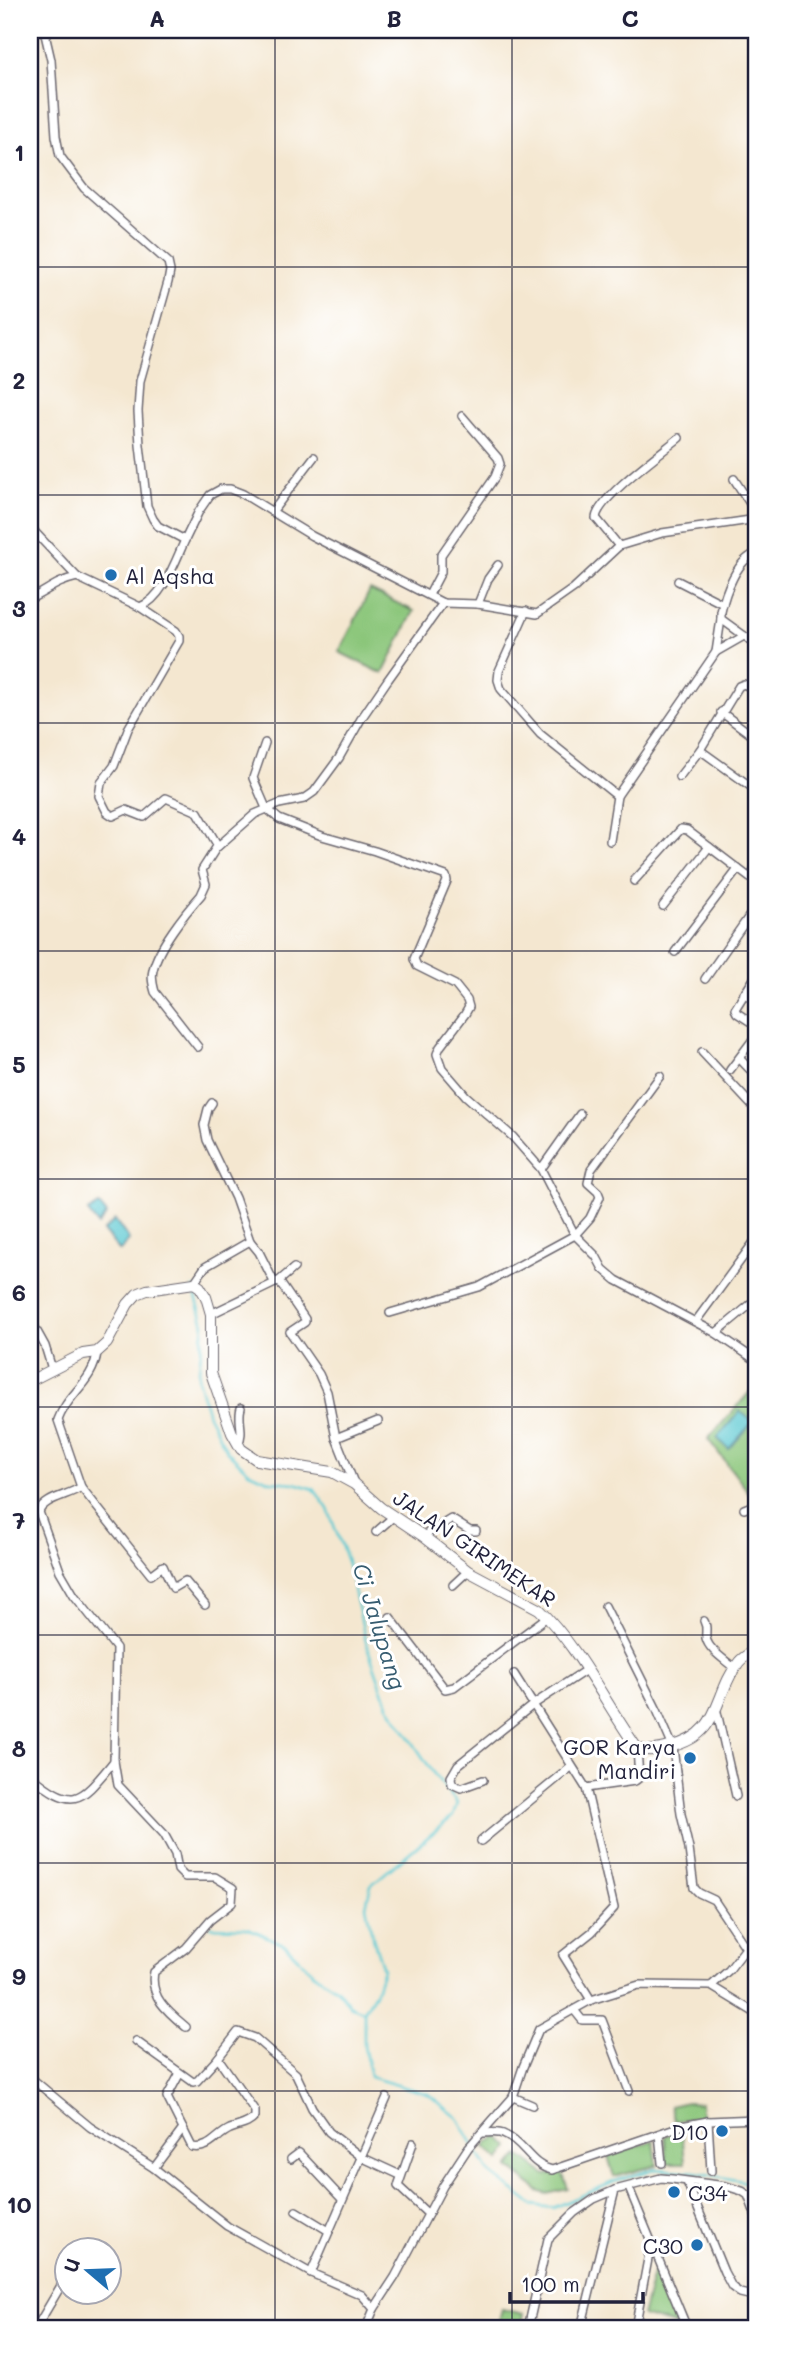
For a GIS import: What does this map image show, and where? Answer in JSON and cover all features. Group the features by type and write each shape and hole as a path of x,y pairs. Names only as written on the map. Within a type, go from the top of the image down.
{"street":[{"path":"44,30 51,60 56,136 60,156 84,188 167,262 170,271 140,381 138,411 147,506 158,526 185,540"},
{"path":"429,595 441,572 441,555 495,477 500,464 498,458 462,416"},
{"path":"619,546 596,518 598,509 624,483 679,438"},
{"path":"272,512 314,457"},
{"path":"140,607 148,603 161,586 205,501 221,489 243,494 312,536 443,603 478,604 537,614 574,588 619,546 662,533 757,519 734,480"},
{"path":"30,527 77,577 140,607 179,635 179,641 128,729 114,766 103,780 99,796 107,812 113,816 126,810 144,817 166,798 198,812 218,846"},
{"path":"716,652 723,604 741,565 748,556 757,553"},
{"path":"478,604 488,579 498,565"},
{"path":"30,599 44,593 58,581 77,577"},
{"path":"678,581 723,604"},
{"path":"198,1047 155,992 152,982 159,955 206,884 202,870 218,846 241,825 266,808 304,799 314,792 340,758 361,719 443,603"},
{"path":"526,611 499,671 501,689 540,734 617,796"},
{"path":"721,619 757,645"},
{"path":"610,841 617,796 716,652 744,636"},
{"path":"679,777 700,750 739,686 744,684 757,691"},
{"path":"721,712 757,738"},
{"path":"265,743 253,778 266,808 279,818 322,836 446,876 447,881 414,960 417,966 455,985 469,1007 440,1046 438,1062 466,1096 513,1137 541,1169 574,1234 596,1256 603,1269 616,1280 696,1321 757,1361"},
{"path":"700,750 757,791"},
{"path":"634,881 678,830 687,830 757,884"},
{"path":"663,906 709,847"},
{"path":"750,878 757,866"},
{"path":"675,952 738,869"},
{"path":"705,979 757,905"},
{"path":"757,974 735,1009 757,1026"},
{"path":"744,993 757,1002"},
{"path":"730,1070 757,1034"},
{"path":"702,1052 757,1111"},
{"path":"740,1059 757,1077"},
{"path":"390,1313 479,1287 574,1234 590,1218 600,1197 588,1183 591,1170 660,1076"},
{"path":"212,1103 204,1125 207,1140 221,1174 235,1198 250,1241 304,1317 305,1322 290,1332 319,1374 327,1392 336,1438 354,1484"},
{"path":"541,1169 580,1114"},
{"path":"696,1321 757,1238"},
{"path":"194,1283 205,1267 250,1241"},
{"path":"211,1314 276,1281 294,1268"},
{"path":"30,1381 83,1354 97,1352 107,1343 136,1294 181,1283 194,1283 206,1297 211,1314 211,1373 238,1444"},
{"path":"716,1333 757,1299"},
{"path":"30,1319 45,1346 52,1369"},
{"path":"97,1352 87,1380 66,1404 58,1420 81,1487 151,1575 163,1566 173,1588 186,1581 205,1605"},
{"path":"238,1444 242,1434 239,1415 241,1408"},
{"path":"336,1438 378,1420"},
{"name":"JALAN GIRIMEKAR","path":"238,1444 257,1460 332,1472 354,1484 393,1517 423,1536 467,1571 501,1591 532,1604 547,1617 586,1670 636,1748"},
{"path":"81,1487 70,1495 41,1505 39,1512 60,1571 74,1595 116,1648 114,1761 118,1785 164,1834 175,1854 178,1870 185,1877 215,1877 233,1888 232,1903 209,1920 186,1948 154,1972 151,1985 163,2007 186,2027"},
{"path":"744,1509 757,1504"},
{"path":"376,1532 393,1517"},
{"path":"423,1536 451,1519 470,1531 476,1531"},
{"path":"453,1585 467,1571"},
{"path":"605,1606 673,1747 694,1888 699,1894 715,1900 746,1946 729,1970 711,1986"},
{"path":"390,1617 445,1689 454,1687 547,1617"},
{"path":"705,1620 708,1643 735,1669"},
{"path":"586,1788 635,1781 639,1778 636,1748 646,1751 673,1747 691,1739 709,1723 716,1712 735,1669 744,1657 757,1649"},
{"path":"483,1780 461,1788 452,1784 451,1777 458,1765 534,1704 586,1670"},
{"path":"514,1674 586,1788 614,1909 592,1932 563,1955 591,2000"},
{"path":"716,1712 736,1796"},
{"path":"30,1775 58,1797 71,1799 88,1792 114,1761"},
{"path":"481,1841 571,1767"},
{"path":"366,2328 374,2309 468,2148 513,2097 539,2029 591,2000 639,1985 711,1986 757,2014"},
{"path":"574,2010 582,2020 602,2020 629,2091"},
{"path":"136,2041 194,2082 218,2058 238,2032 255,2038 296,2074 312,2108 329,2132 361,2157 400,2175"},
{"path":"180,2073 167,2097 194,2148 211,2145 228,2130 240,2127 255,2118 254,2111 218,2058"},
{"path":"30,2077 90,2127 153,2168 226,2226 311,2273 362,2295 374,2309"},
{"path":"513,2097 532,2105"},
{"path":"311,2273 387,2098"},
{"path":"481,2133 497,2132 508,2136 534,2161 552,2170 681,2126 708,2121 757,2119 757,2137"},
{"path":"708,2121 711,2171"},
{"path":"153,2168 183,2129"},
{"path":"659,2134 662,2163"},
{"path":"413,2143 400,2175 398,2188 428,2214"},
{"path":"291,2159 299,2153 342,2199"},
{"path":"528,2328 548,2239 574,2213 594,2199 615,2190 661,2178 726,2186 742,2191 748,2195 757,2219"},
{"path":"687,2182 732,2287 740,2293 757,2297"},
{"path":"629,2188 687,2328"},
{"path":"581,2328 615,2190"},
{"path":"296,2211 329,2231"},
{"path":"652,2242 635,2325 663,2328"},
{"path":"36,2328 52,2301"}],"green space":[{"path":"370,590 414,611 383,674 339,652"},
{"path":"757,1384 757,1503 708,1439"},
{"path":"687,2102 701,2103 701,2117 675,2121 670,2106"},
{"path":"682,2130 685,2163 666,2163 665,2136"},
{"path":"498,2137 510,2147 500,2160 485,2147"},
{"path":"654,2140 657,2165 614,2177 608,2156"},
{"path":"519,2155 546,2175 562,2172 568,2189 547,2194 538,2191 509,2167"},
{"path":"655,2266 682,2327 642,2316"},
{"path":"502,2309 524,2314 521,2328 498,2324"}],"water":[{"path":"99,1205 107,1214 98,1225 88,1212"},
{"path":"115,1220 129,1240 120,1251 103,1231"},
{"path":"740,1411 753,1422 729,1449 717,1438"}],"waterway":[{"name":"Ci Jalupang","path":"193,1287 204,1324 198,1379 208,1415 227,1451 249,1472 271,1481 295,1483 314,1489 328,1509 348,1564 367,1646 388,1705 434,1774 457,1803 453,1816 371,1885 366,1906 383,1969 375,1993 364,2011 364,2046 370,2077 428,2094 458,2118 489,2172 532,2205 553,2208 616,2181 654,2169 696,2172 757,2184"},
{"path":"210,1927 248,1928 285,1945 313,1973 337,1989 350,2006 363,2011"}],"place":[{"name":"Al Aqsha","path":"111,575"},
{"name":"GOR Karya Mandiri","path":"690,1758"},
{"name":"D10","path":"722,2131"},
{"name":"C34","path":"674,2192"},
{"name":"C30","path":"697,2245"}]}
